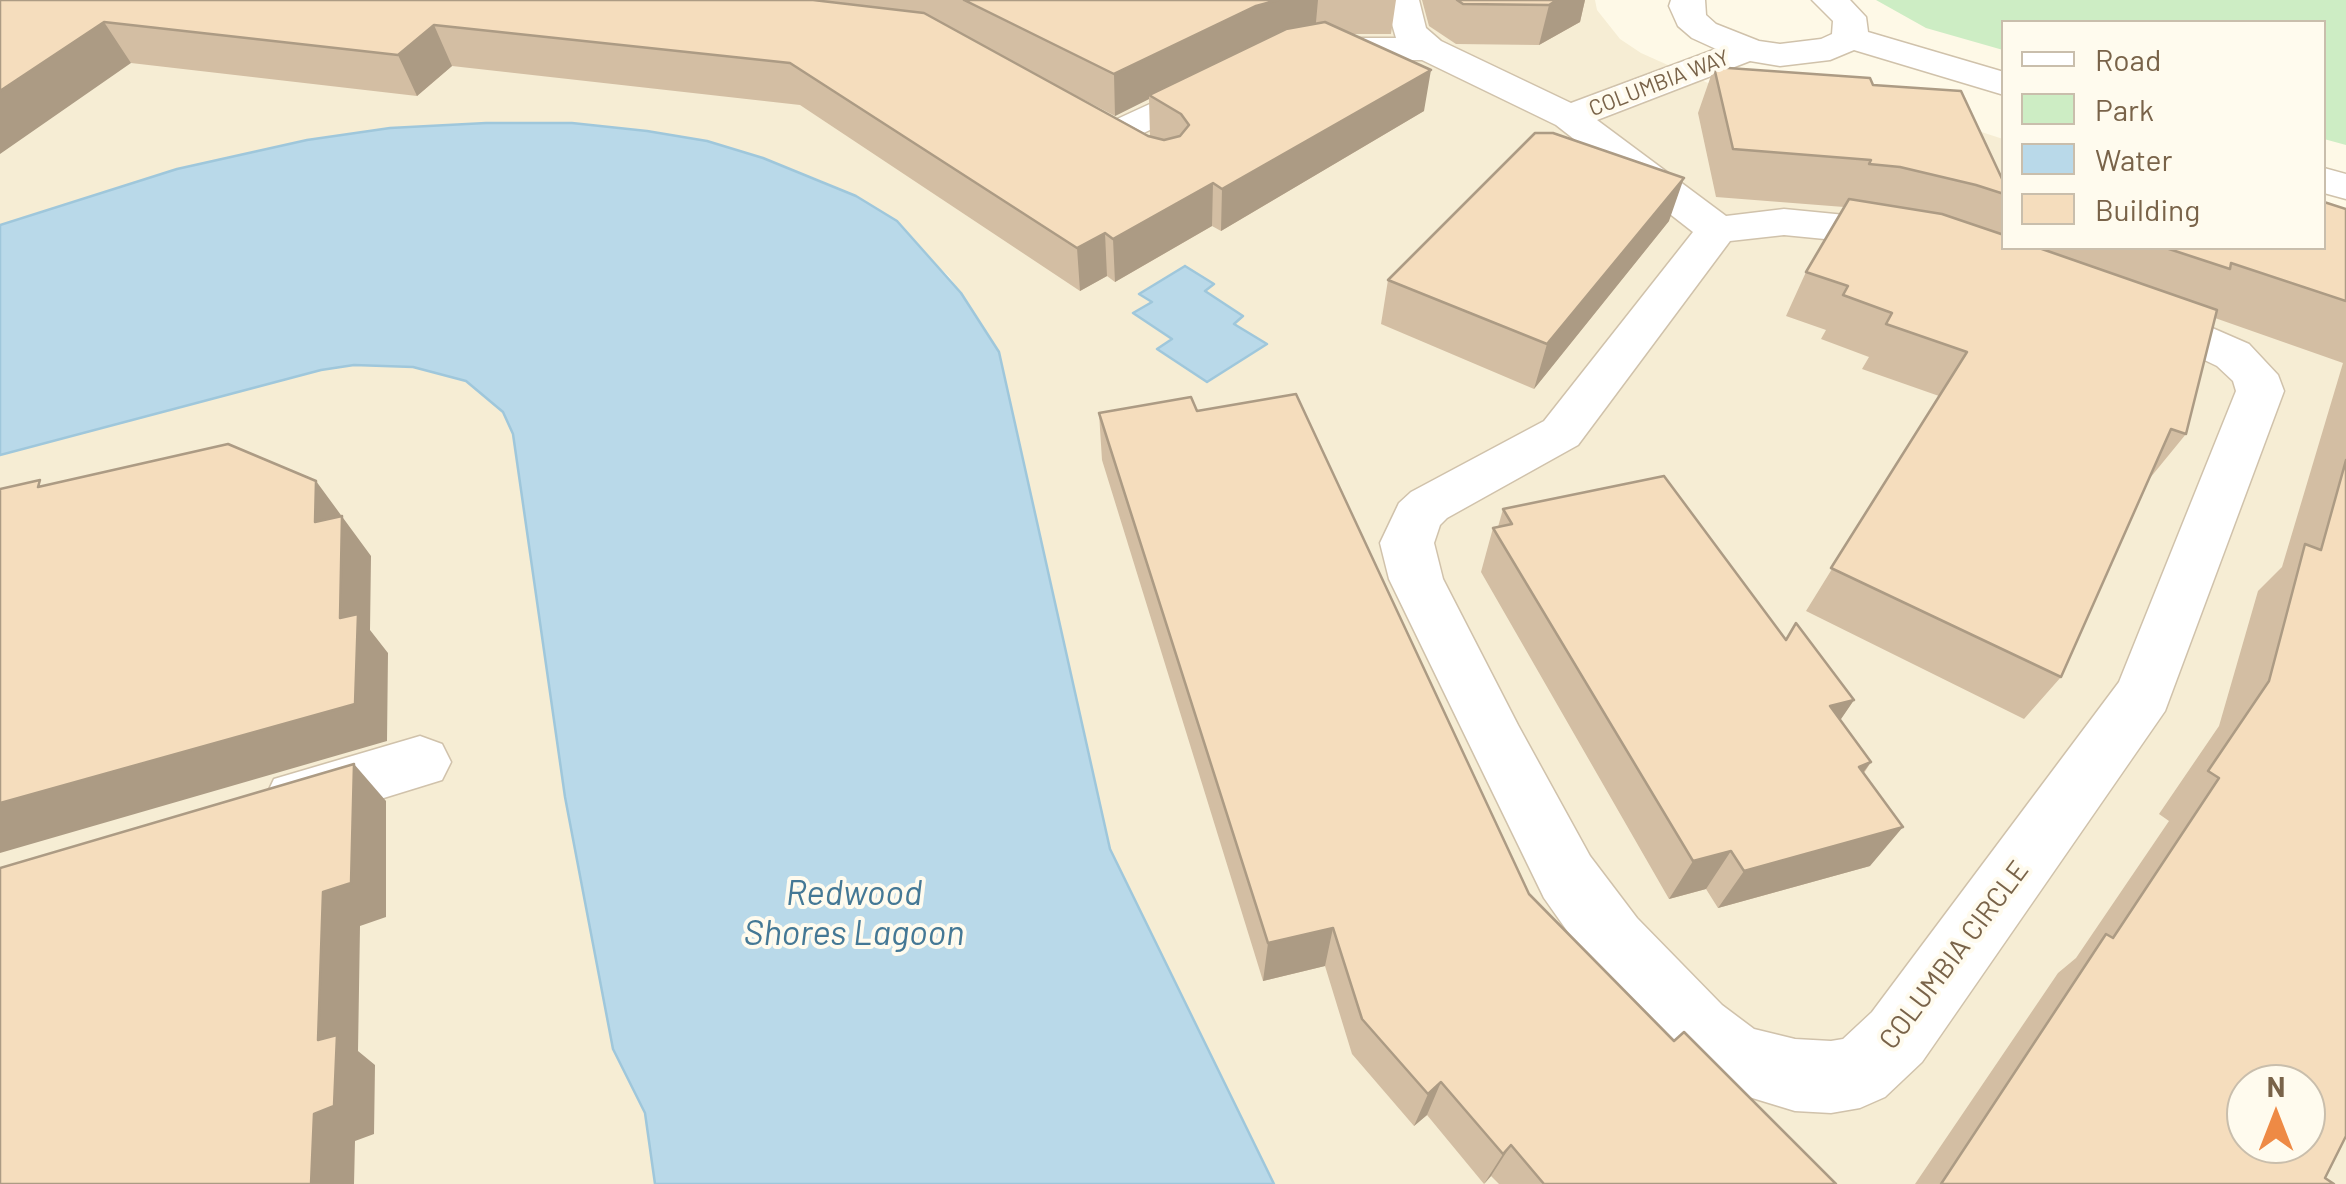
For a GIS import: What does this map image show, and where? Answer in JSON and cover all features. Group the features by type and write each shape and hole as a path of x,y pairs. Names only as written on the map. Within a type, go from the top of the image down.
{"street":[{"path":"1402,0 1409,32 1428,49 1554,109 1717,230"},
{"path":"1678,29 1748,50 1807,54 1830,50 1848,38 1852,30 1848,17 1829,0"},
{"name":"COLUMBIA WAY","path":"1554,109 1678,29"},
{"path":"1848,38 2001,83"},
{"path":"1114,135 1260,62 1315,48 1428,49"},
{"name":"COLUMBIA WAY","path":"1554,109 1748,50"},
{"path":"1035,90 1152,159"},
{"name":"COLUMBIA CIRCLE","path":"1784,222 1876,231 1934,245 2214,344 2246,366 2260,391 2144,694 1898,1037 1860,1072 1830,1077 1795,1075 1738,1061 1698,1030 1613,940 1567,877 1506,760 1416,579 1407,543 1417,516 1429,505 1560,434 1717,230 1784,222"},
{"path":"248,812 420,762"}],"shaded area":[{"path":"0,0 1595,0 1597,10 1620,39 1641,53 1737,96 1966,127 2001,138 2001,250 2326,250 2326,246 2346,246 2346,1184 1274,1184 1110,849 999,352 949,276 856,196 707,141 572,123 307,140 177,169 0,225"},
{"path":"354,365 413,367 466,381 503,412 513,433 565,797 613,1049 645,1113 655,1184 0,1184 0,455 321,369"}],"green space":[{"path":"1876,0 2346,0 2346,145 2326,140 2326,20 2001,20 2001,49 1926,28"}],"water":[{"name":"Redwood Shores Lagoon","path":"572,123 647,131 707,141 763,158 856,196 897,221 961,293 999,352 1110,849 1274,1184 655,1184 645,1113 613,1049 565,797 513,434 503,412 466,381 413,367 354,365 321,370 0,455 0,225 177,169 307,140 390,128"},
{"path":"1185,266 1214,284 1205,291 1243,316 1234,324 1267,344 1207,382 1157,349 1172,339 1133,313 1152,302 1139,294"}],"building":[{"path":"0,0 813,0 924,13 1148,136 1164,140 1180,136 1189,125 1181,114 1149,95 1286,29 1325,22 1431,70 1222,189 1213,183 1113,239 1105,233 1077,248 790,63 434,25 398,55 104,22 0,91"},
{"path":"964,0 1278,0 1256,6 1114,74"},
{"path":"1457,0 1557,0 1549,5 1463,4"},
{"path":"1714,67 1870,78 1873,85 1961,91 2001,177 2001,193 1900,167 1869,164 1871,160 1733,149"},
{"path":"1535,133 1553,133 1684,178 1547,344 1388,280"},
{"path":"1849,199 1942,214 2001,234 2001,250 2045,250 2217,310 2186,434 2171,429 2061,677 1831,568 1967,352 1886,324 1892,313 1843,295 1848,286 1806,272"},
{"path":"2326,203 2346,209 2346,301 2231,263 2230,269 2172,250 2326,250"},
{"path":"1296,394 1529,894 1674,1041 1684,1032 1836,1184 1544,1184 1511,1145 1503,1154 1441,1082 1428,1094 1362,1019 1333,928 1268,943 1099,413 1191,397 1197,411"},
{"path":"228,444 316,481 315,522 342,516 340,618 358,614 355,704 0,803 0,489 40,480 38,487"},
{"path":"2346,460 2346,1136 2325,1178 2334,1184 1941,1184 2106,934 2113,938 2219,778 2208,771 2269,681 2305,544 2321,550"},
{"path":"1664,476 1786,640 1796,623 1854,700 1830,706 1871,762 1859,767 1903,827 1744,871 1731,851 1693,861 1493,528 1512,524 1503,509"},
{"path":"354,764 351,883 323,892 318,1040 337,1035 334,1106 314,1114 311,1184 0,1184 0,868"}]}
